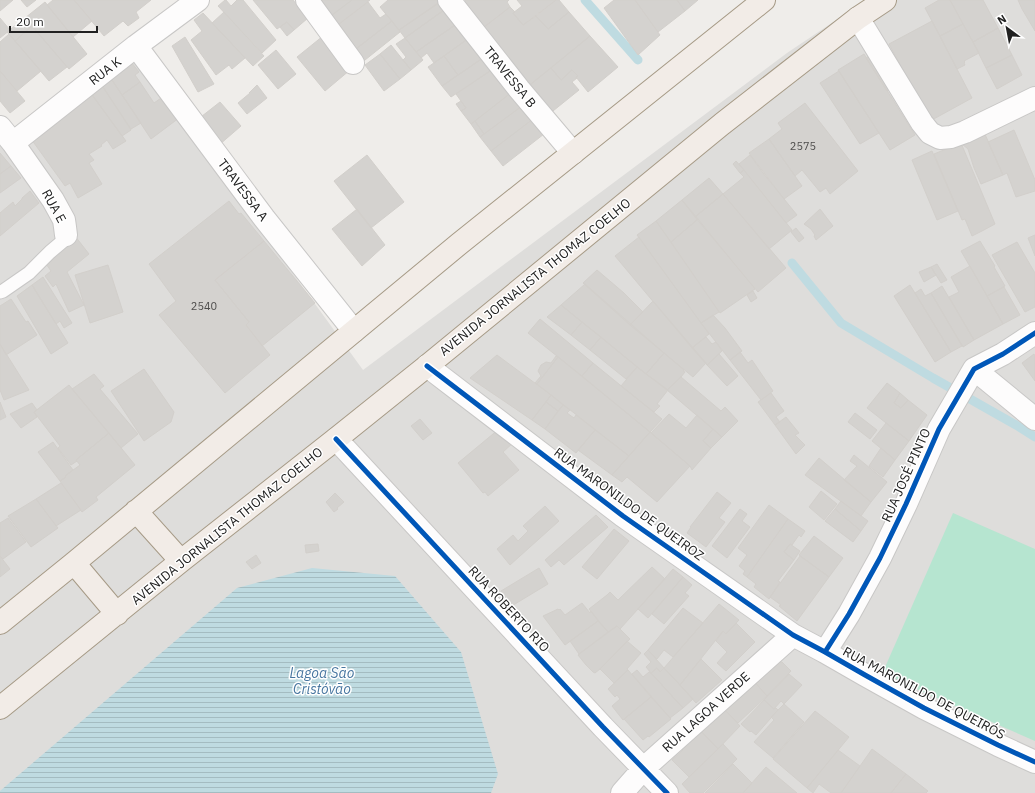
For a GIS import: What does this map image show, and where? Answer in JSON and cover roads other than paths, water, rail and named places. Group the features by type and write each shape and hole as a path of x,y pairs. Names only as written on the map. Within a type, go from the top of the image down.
{"main road":[{"path":"0,623 459,244 764,0"},
{"name":"AVENIDA JORNALISTA THOMAZ COELHO","path":"0,708 181,561 427,366 722,124 858,18 885,0"},
{"path":"136,511 181,561"},
{"path":"74,563 117,614"}],"street":[{"path":"307,0 353,63"},
{"name":"TRAVESSA B","path":"449,0 519,89 573,153"},
{"name":"RUA K","path":"7,135 136,46 192,2"},
{"path":"858,18 922,123 930,133 940,138 951,137 965,132 1035,98"},
{"name":"TRAVESSA A","path":"136,46 264,218 354,331"},
{"name":"RUA E","path":"7,135 53,200 64,220 66,235"},
{"path":"1035,333 969,377 1035,420"},
{"name":"RUA MARONILDO DE QUEIROZ","path":"427,366 623,516 793,635 825,652"},
{"name":"RUA JOSÉ PINTO","path":"825,652 849,614 880,558 939,429 969,377"},
{"name":"RUA ROBERTO RIO","path":"336,439 603,727 667,793"},
{"name":"RUA LAGOA VERDE","path":"622,793 644,768 793,635"},
{"name":"RUA MARONILDO DE QUEIRÓS","path":"825,652 924,708 1035,762"}],"lane":[{"name":"RUA E","path":"0,292 3,292 29,273 63,241 66,235"}],"water":[{"name":"Lagoa São Cristóvão","path":"312,568 395,576 461,652 498,774 491,793 0,793 0,791 237,588"}],"waterway":[{"path":"585,0 638,60"},
{"path":"792,263 841,323 1035,437"}]}
